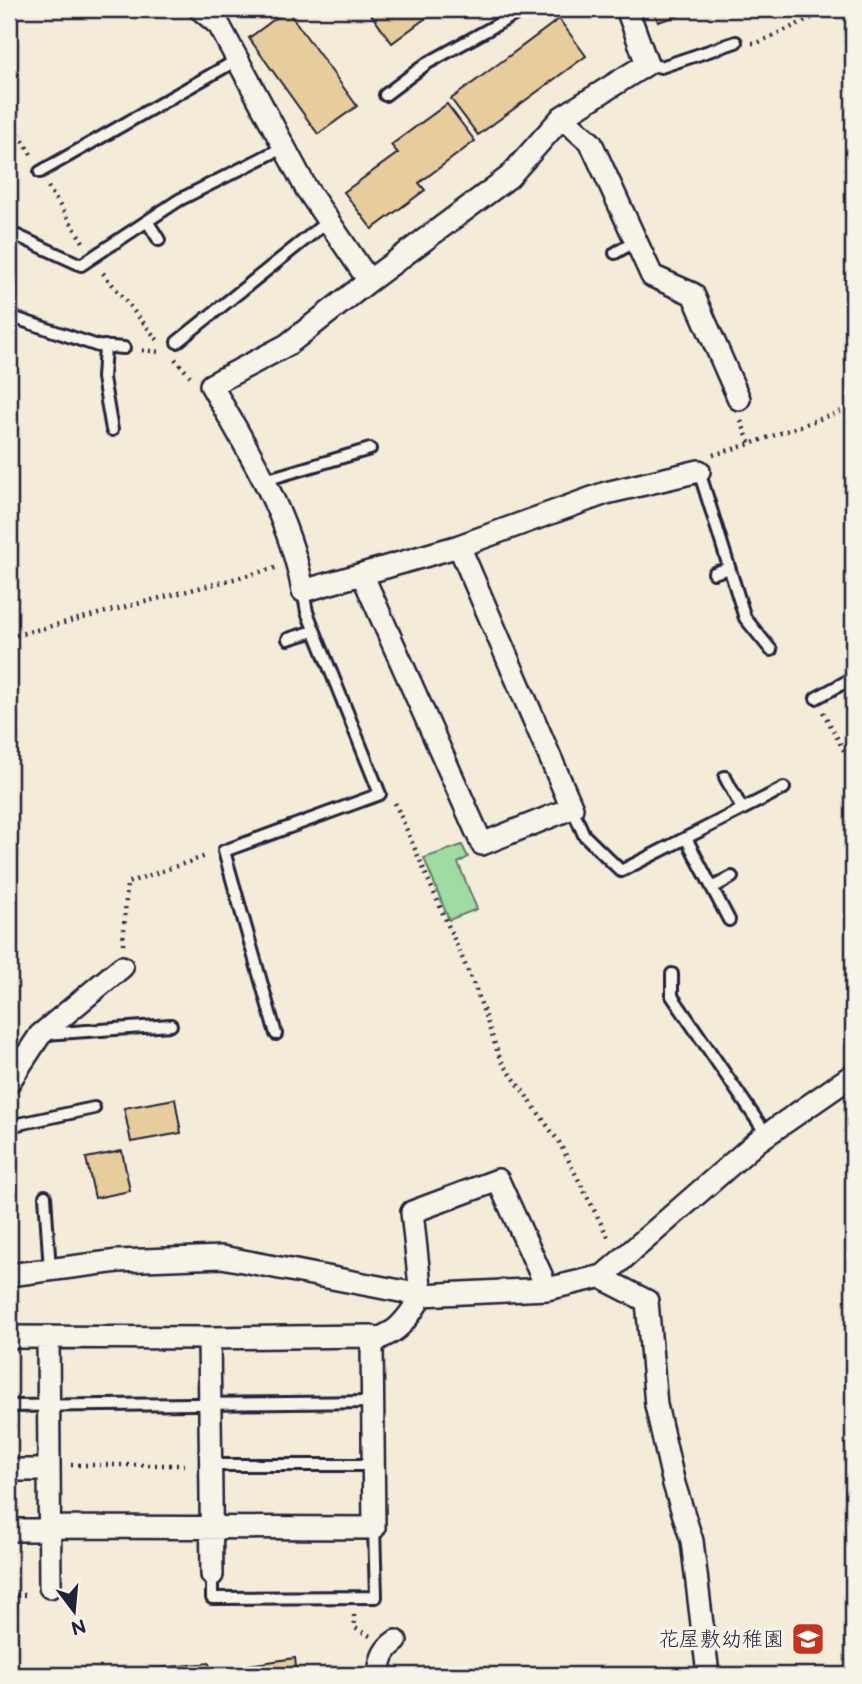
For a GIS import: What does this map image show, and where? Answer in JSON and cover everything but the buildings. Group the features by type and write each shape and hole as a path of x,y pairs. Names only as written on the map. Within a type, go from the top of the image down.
{"street":[{"path":"203,9 219,25 306,188 369,281"},
{"path":"627,9 647,64 562,117 509,177 287,345 211,385 265,480 298,562 303,591 459,545 606,493 699,471"},
{"path":"562,117 591,144 652,276 693,294 739,399"},
{"path":"362,574 482,844 572,807 459,545"},
{"path":"9,1082 40,1034 122,967"},
{"path":"9,1275 118,1261 222,1257 421,1295 542,1289 603,1276 767,1135 853,1075"},
{"path":"9,1530 44,1530 49,1527 213,1526 374,1528 372,1345 377,1339 394,1330 418,1303 421,1295 412,1212 498,1180 542,1277 542,1289"},
{"path":"603,1276 647,1301 656,1405 674,1484 692,1541 707,1666"},
{"path":"9,1337 370,1336 377,1339"},
{"path":"48,1337 50,1587"},
{"path":"209,1338 212,1575"},
{"path":"9,1470 49,1468"},
{"path":"380,1675 379,1665 391,1644"}],"lane":[{"path":"385,95 426,64 524,9"},
{"path":"647,64 662,67 736,42"},
{"path":"40,172 237,60"},
{"path":"9,232 81,265 179,200 284,147"},
{"path":"148,221 159,240"},
{"path":"177,342 328,221"},
{"path":"615,253 636,241"},
{"path":"9,316 98,346 124,348"},
{"path":"105,346 103,378 111,430"},
{"path":"265,480 370,449"},
{"path":"699,471 745,618 771,650"},
{"path":"714,573 729,568"},
{"path":"276,1034 224,851 380,794 314,631 303,591"},
{"path":"288,639 314,631"},
{"path":"816,698 853,678"},
{"path":"725,777 743,809"},
{"path":"572,807 584,835 621,871 784,788"},
{"path":"686,838 730,920"},
{"path":"712,888 732,877"},
{"path":"672,974 672,996 767,1135"},
{"path":"40,1034 171,1025"},
{"path":"9,1126 94,1108"},
{"path":"46,1196 50,1271"},
{"path":"9,1406 373,1402"},
{"path":"211,1465 374,1465"},
{"path":"212,1575 212,1598 376,1597 374,1528"}],"path":[{"path":"736,42 757,43 831,9"},
{"path":"124,348 169,352"},
{"path":"699,471 714,455 853,407"},
{"path":"9,637 298,562"},
{"path":"816,698 853,767"},
{"path":"380,794 391,793 477,992 500,1059 559,1142 621,1262"},
{"path":"122,967 127,883 224,851"},
{"path":"49,1468 211,1465"},
{"path":"352,1597 355,1628 391,1644"}],"green space":[{"path":"462,845 468,857 458,863 477,909 449,920 424,858"}],"place":[{"name":"花屋敷幼稚園","path":"808,1639"}]}
